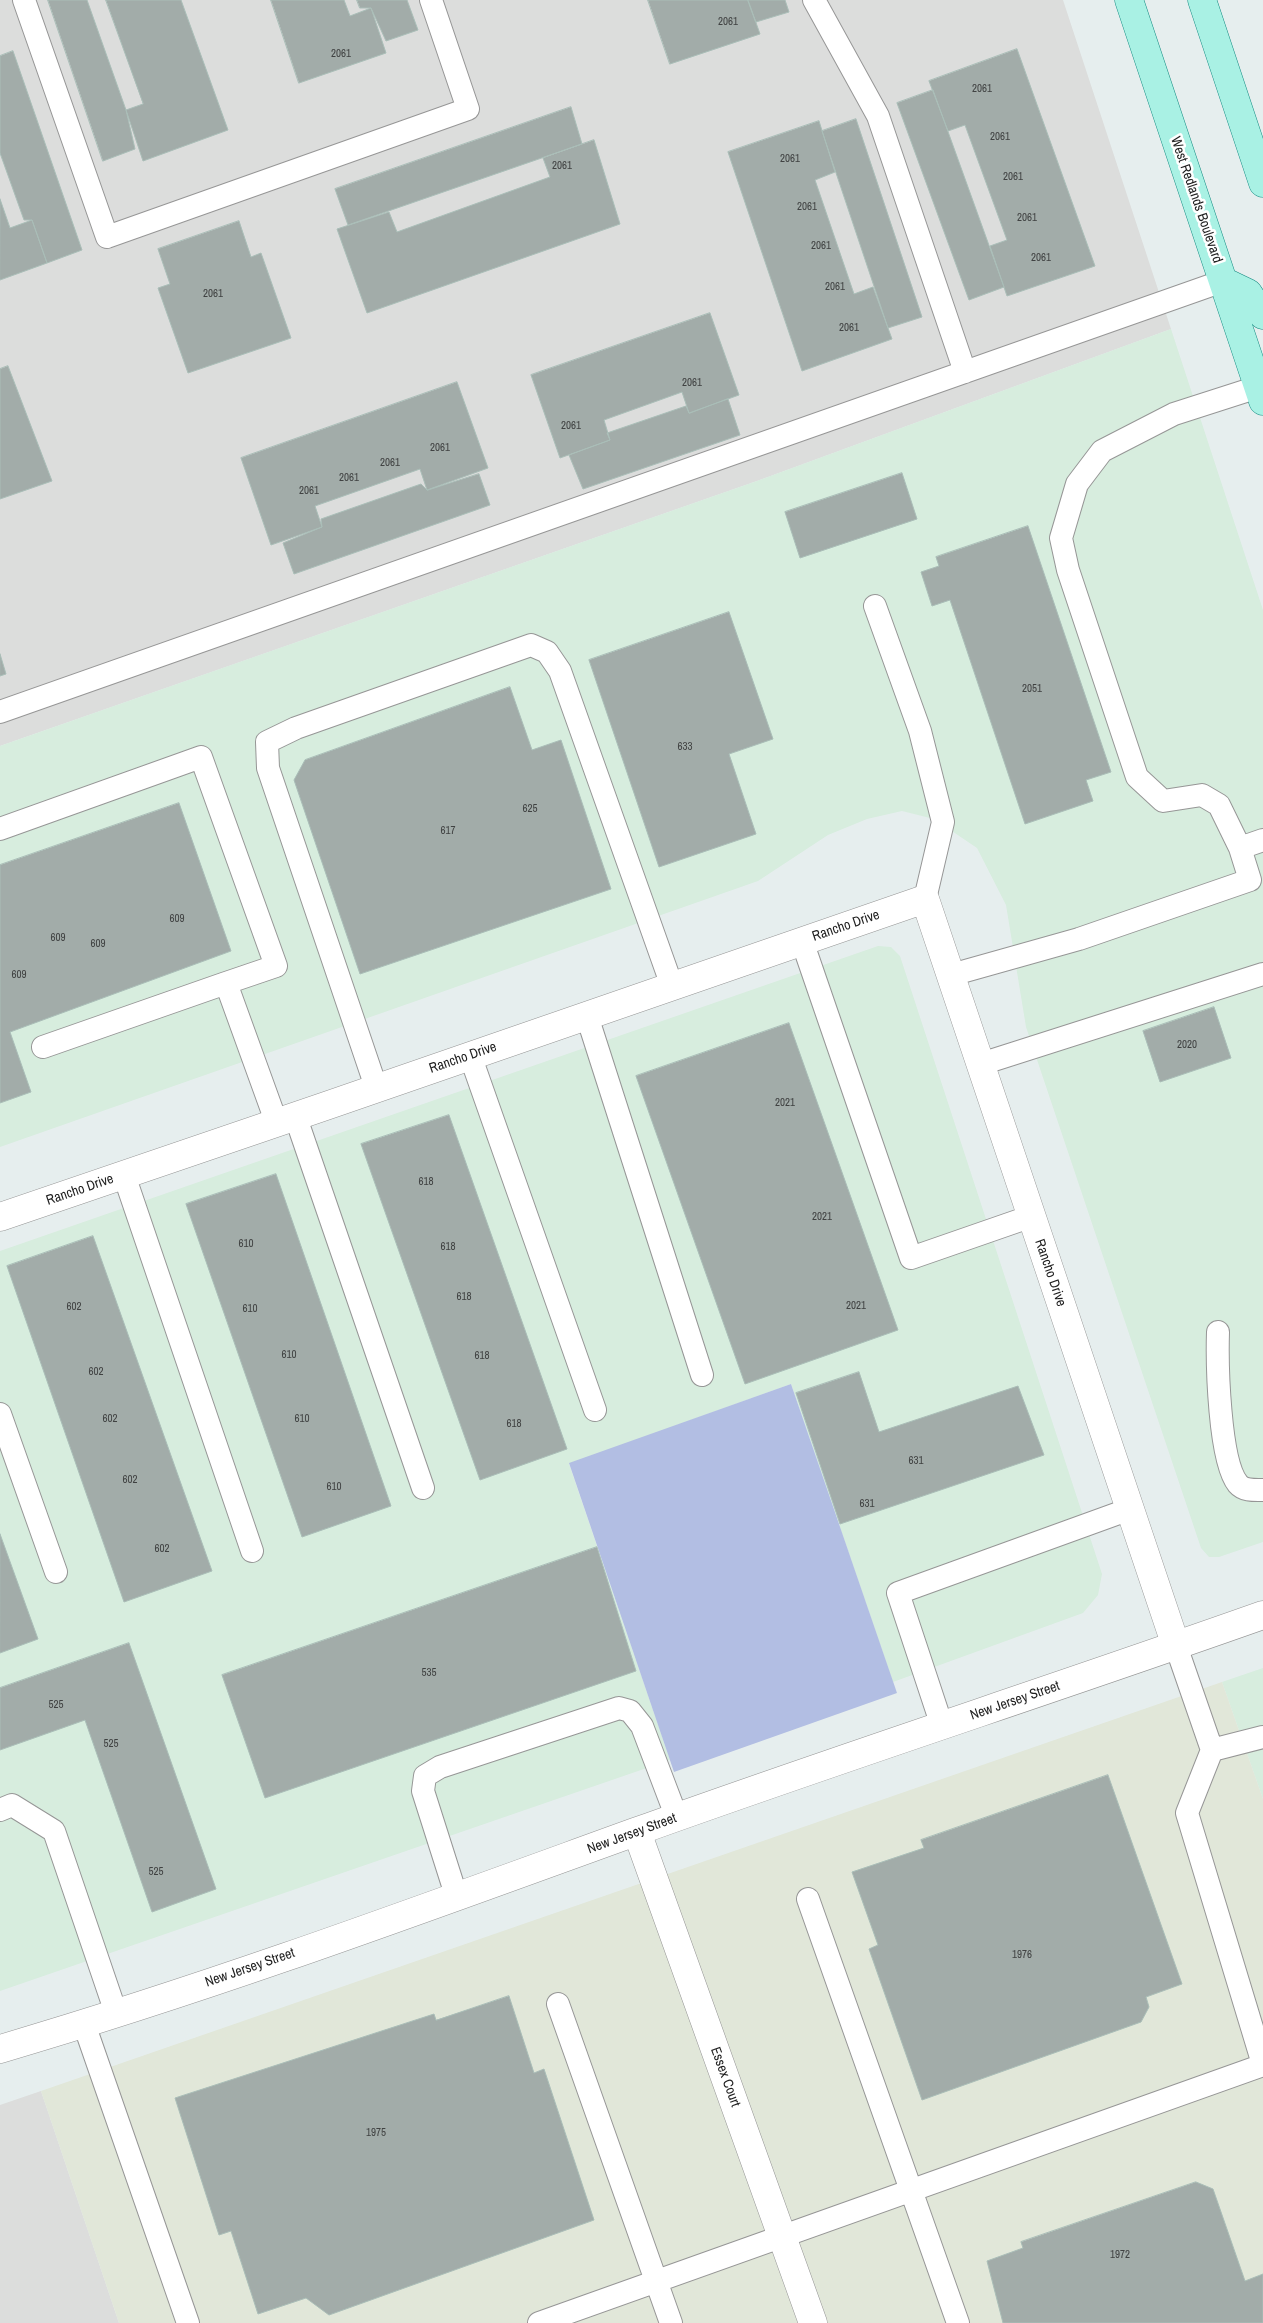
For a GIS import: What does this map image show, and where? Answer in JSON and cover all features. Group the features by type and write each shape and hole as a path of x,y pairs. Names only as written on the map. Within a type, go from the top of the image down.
{"main road":[{"name":"West Redlands Boulevard","path":"1129,0 1261,394"},
{"path":"1202,0 1263,183"},
{"path":"1223,281 1248,293 1263,315"}],"street":[{"name":"Rancho Drive","path":"0,1217 287,1121 470,1055 925,899 1176,1646"},
{"name":"New Jersey Street","path":"0,2049 84,2024 457,1898 637,1832 1263,1615"},
{"name":"Essex Court","path":"637,1832 813,2323"}],"lane":[{"path":"24,0 107,237 468,109 431,0"},
{"path":"814,0 878,116 964,372"},
{"path":"0,712 1223,281"},
{"path":"951,975 1080,939 1250,880 1240,848 1219,805 1202,795 1163,800 1137,778 1068,570 1061,538 1078,484 1102,451 1174,414 1261,394"},
{"path":"874,606 920,731 942,822 925,899"},
{"path":"376,1088 268,768 267,742 296,728 531,645 547,652 560,671 672,986"},
{"path":"0,829 201,757 276,966 43,1047"},
{"path":"1240,848 1263,840"},
{"path":"802,941 911,1258 1032,1216"},
{"path":"980,1064 1263,974"},
{"path":"226,984 287,1121 423,1488"},
{"path":"587,1016 702,1375"},
{"path":"470,1055 594,1410"},
{"path":"124,1175 252,1551"},
{"path":"1218,1332 1216,1369 1221,1400 1224,1446 1229,1464 1238,1484 1250,1490 1263,1490"},
{"path":"0,1414 56,1572"},
{"path":"942,1726 898,1593 1130,1509"},
{"path":"539,2323 782,2238 910,2190 1263,2064 1188,1813 1212,1750 1176,1646"},
{"path":"457,1898 423,1791 426,1776 440,1767 619,1708 630,1711 642,1726 677,1818"},
{"path":"1212,1750 1263,1737"},
{"path":"0,1810 12,1805 54,1831 116,2013"},
{"path":"808,1899 958,2323"},
{"path":"558,2004 671,2323"},
{"path":"84,2024 188,2323"}],"shaded area":[{"path":"0,0 1063,0 1171,329 757,481 0,746"},
{"path":"1171,329 1263,610 1263,1542 1219,1557 1209,1557 1201,1548 1026,1027 1006,905 977,848 934,819 902,811 867,819 828,835 758,881 0,1147 0,746 757,481"},
{"path":"878,946 891,947 900,956 1102,1574 1098,1595 1083,1613 893,1682 791,1384 569,1464 670,1760 0,1991 0,1251"},
{"path":"791,1384 897,1693 674,1772 569,1463"},
{"path":"1263,1668 1263,1799 1222,1682"},
{"path":"1222,1682 1263,1799 1263,2323 119,2323 41,2091"},
{"path":"41,2091 119,2323 0,2323 0,2105"}],"building":[{"path":"48,0 87,0 126,110 135,149 103,161"},
{"path":"106,0 181,0 228,130 143,161 126,110 143,104"},
{"path":"271,0 344,0 350,16 371,8 386,53 299,83"},
{"path":"357,0 407,0 418,30 386,41 371,8 360,8"},
{"path":"648,0 748,0 760,34 670,64"},
{"path":"748,0 785,0 789,12 756,22"},
{"path":"1017,49 1095,266 1007,296 990,246 1007,240 965,125 948,131 929,81"},
{"path":"13,51 82,250 47,263 32,220 24,220 0,153 0,56"},
{"path":"933,90 1004,287 969,300 897,103"},
{"path":"571,107 582,144 348,225 335,189"},
{"path":"856,119 922,317 888,328 822,131"},
{"path":"819,121 835,172 815,180 854,294 873,287 892,339 802,371 728,152"},
{"path":"594,140 620,224 367,313 337,229 389,212 397,232 550,177 543,158"},
{"path":"0,199 10,228 32,220 47,263 0,280"},
{"path":"239,221 251,257 261,253 291,338 188,373 158,288 170,284 158,249"},
{"path":"710,313 739,395 689,413 682,392 604,420 610,440 560,458 531,375"},
{"path":"8,366 52,481 0,499 0,369"},
{"path":"457,382 488,468 427,490 420,469 315,506 322,527 271,545 241,458"},
{"path":"728,399 740,435 583,489 569,455 610,440 607,433 686,406 689,413"},
{"path":"902,473 917,519 800,558 785,512"},
{"path":"479,474 490,505 294,574 283,543 322,527 321,519 421,484 427,490"},
{"path":"1028,526 1111,772 1086,780 1093,801 1025,824 950,600 932,606 921,572 939,566 936,557"},
{"path":"729,612 773,739 729,754 756,834 659,867 589,660"},
{"path":"0,654 6,674 0,676"},
{"path":"510,687 532,750 561,740 611,889 360,974 294,780 305,760"},
{"path":"179,803 231,951 10,1032 31,1092 0,1103 0,865"},
{"path":"1214,1007 1231,1058 1160,1082 1143,1031"},
{"path":"789,1023 898,1330 745,1384 636,1076"},
{"path":"449,1115 567,1449 480,1480 361,1144"},
{"path":"276,1174 391,1506 302,1537 186,1204"},
{"path":"93,1236 212,1571 124,1602 7,1266"},
{"path":"859,1372 879,1432 1018,1386 1044,1455 840,1524 796,1393"},
{"path":"0,1534 38,1639 0,1653"},
{"path":"597,1547 636,1671 265,1798 222,1675"},
{"path":"129,1643 216,1889 152,1912 85,1720 0,1750 0,1688"},
{"path":"1108,1775 1182,1984 1146,1997 1149,2007 1141,2022 922,2100 869,1949 878,1945 852,1872 924,1848 921,1840"},
{"path":"509,1996 534,2073 544,2069 594,2220 329,2315 306,2298 258,2314 231,2231 219,2235 175,2098 434,2014 436,2020"},
{"path":"1196,2182 1213,2189 1245,2281 1263,2274 1263,2323 1003,2323 987,2261 1023,2248 1021,2242"}]}
